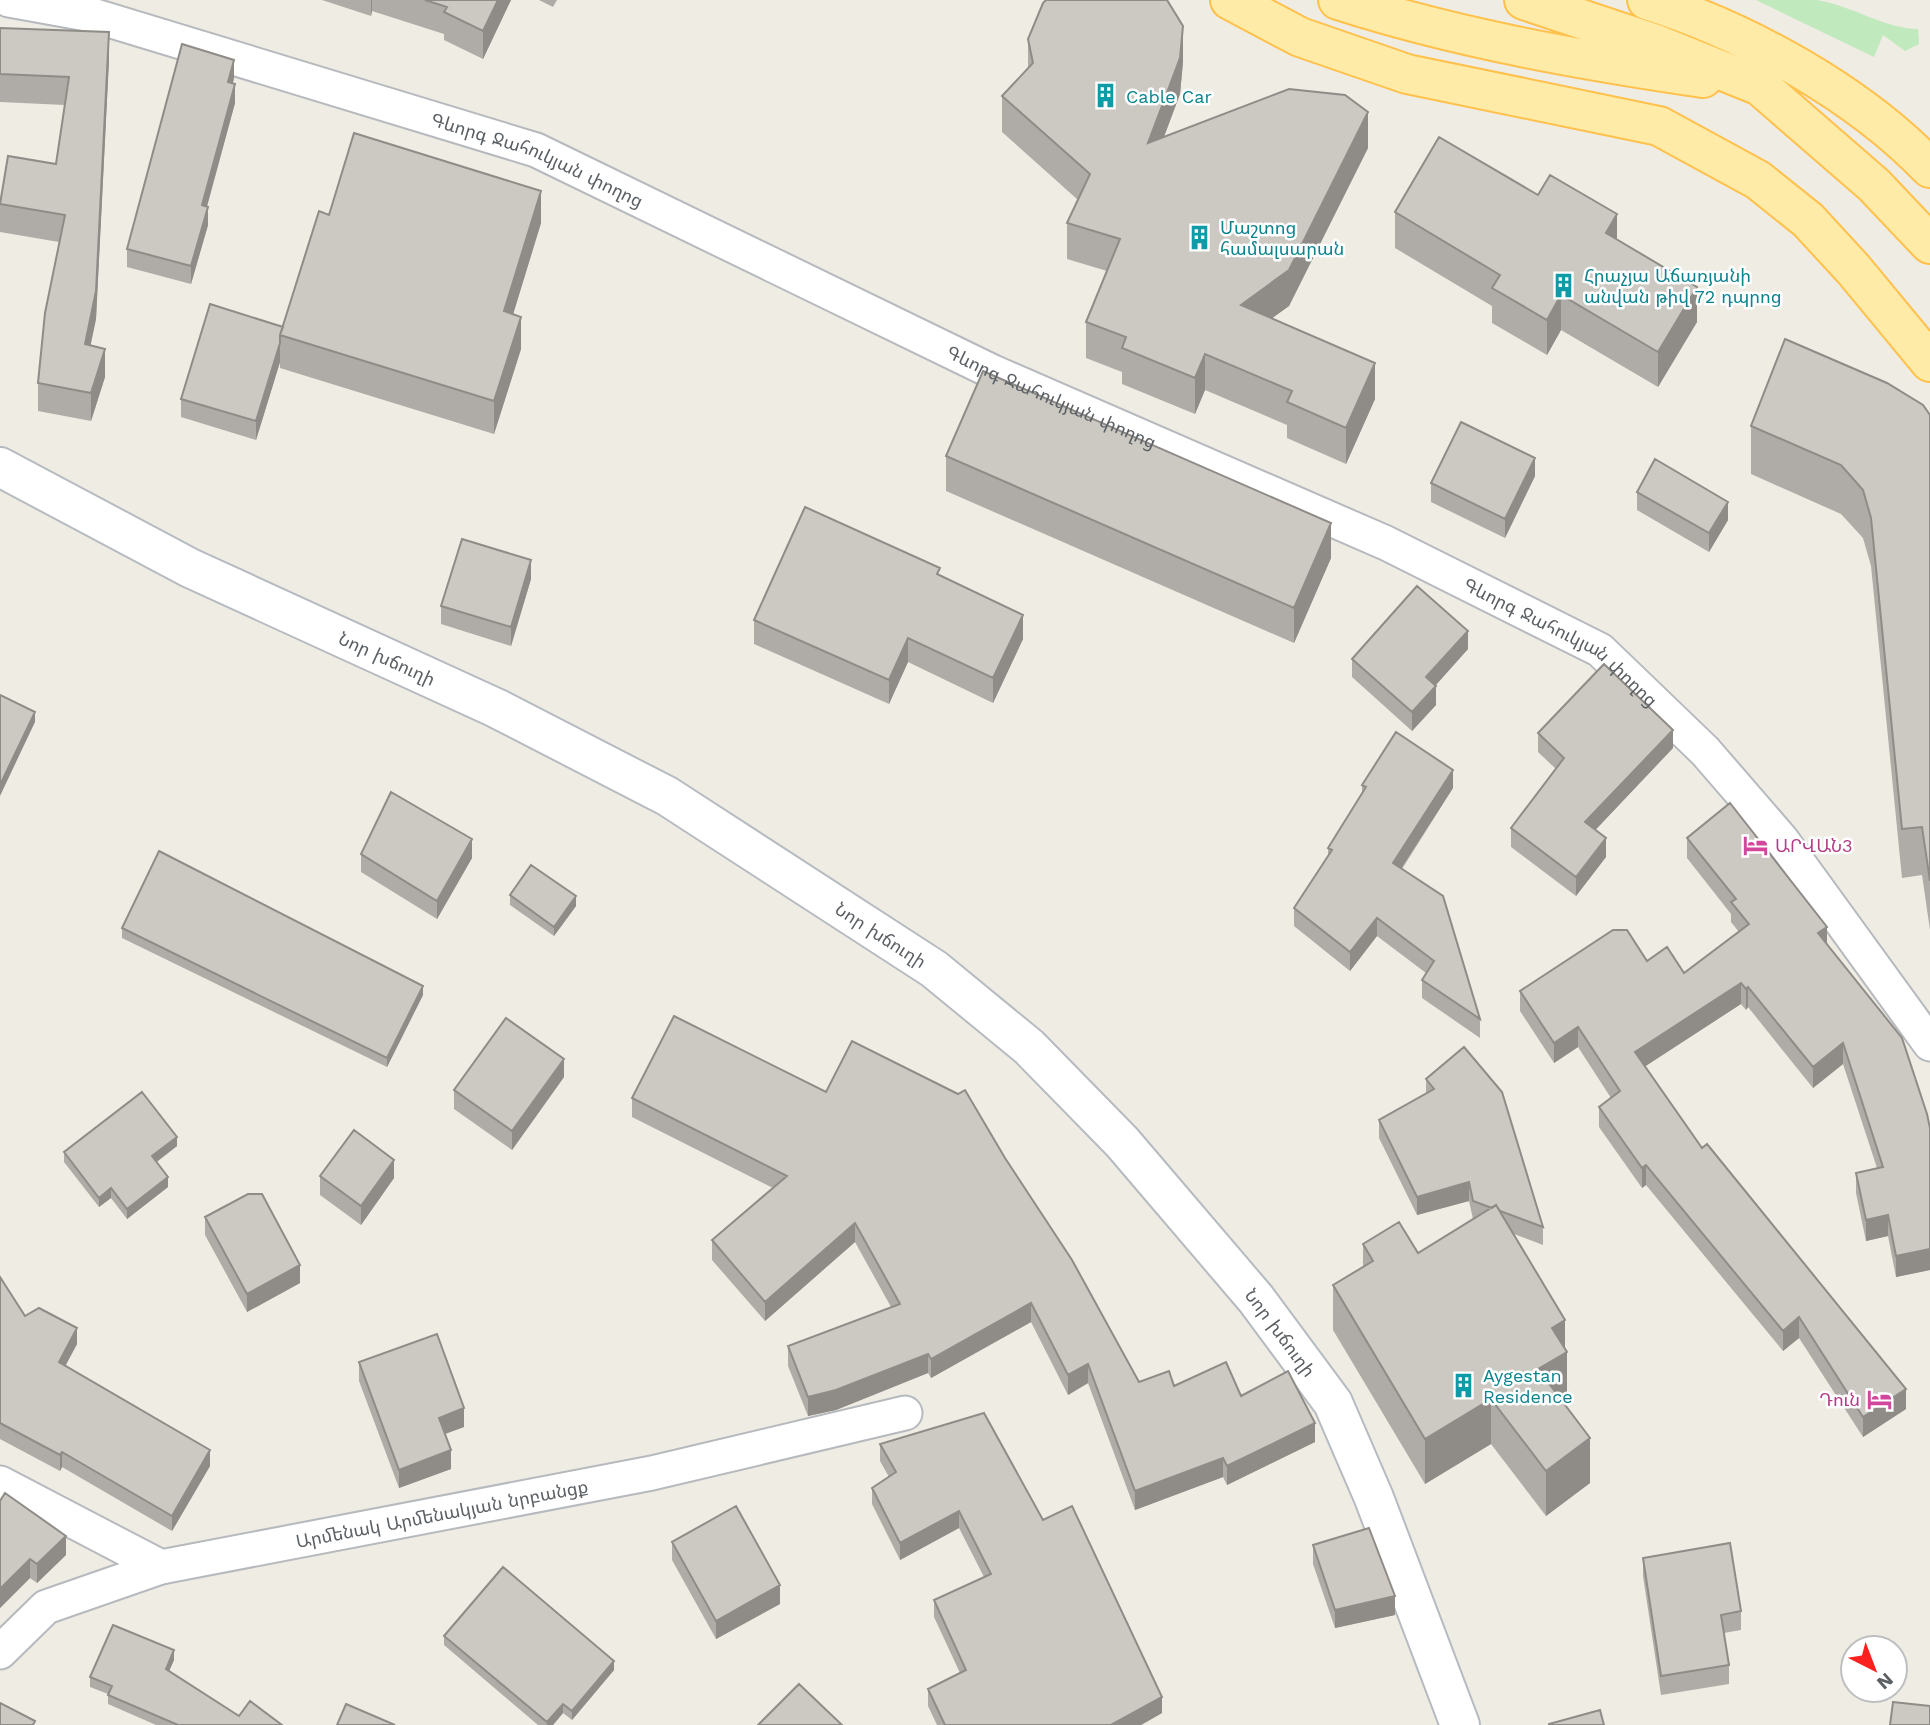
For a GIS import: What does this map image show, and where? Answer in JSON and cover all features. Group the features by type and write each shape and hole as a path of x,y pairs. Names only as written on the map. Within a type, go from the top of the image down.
{"main road":[{"path":"1230,0 1300,37 1406,75 1659,126 1758,180 1808,220 1854,270 1930,362"},
{"path":"1338,0 1376,12 1531,48 1630,68 1760,86"},
{"path":"1524,0 1656,44 1760,86 1874,185 1930,244"},
{"path":"1647,0 1671,8 1780,57 1829,87 1911,148 1930,168"},
{"name":"Նոր խճուղի","path":"0,467 190,568 496,708 667,796 934,969 1029,1047 1147,1171 1256,1299 1333,1403 1374,1498 1460,1725"}],"street":[{"name":"Գևորգ Ջահուկյան փողոց","path":"9,0 92,15 536,150 993,372 1386,544 1600,650 1705,751 1782,840 1930,1044"},
{"name":"Արմենակ Արմենակյան նրբանցք","path":"0,1652 46,1607 161,1567 652,1474 905,1413"},
{"path":"0,1483 161,1567"}],"green space":[{"path":"1756,0 1817,0 1830,3 1893,25 1918,29 1919,44 1905,51 1883,35 1874,57"}],"building":[{"path":"425,0 498,0 483,31 444,12 447,7"},
{"path":"1046,0 1167,0 1183,26 1180,58 1148,143 1289,89 1345,95 1368,112 1289,270 1241,305 1375,363 1346,428 1287,402 1292,391 1205,354 1195,378 1122,348 1126,337 1086,322 1120,239 1067,223 1090,174 1002,96 1033,63 1028,39"},
{"path":"0,28 109,32 96,291 85,344 105,349 91,393 38,383 45,313 65,215 0,204 8,156 56,164 69,77 0,74"},
{"path":"182,44 234,60 228,82 235,84 202,205 208,207 191,266 127,249"},
{"path":"354,133 541,191 504,311 521,317 494,401 280,335 319,211 329,215"},
{"name":"Հրաչյա Աճառյանի անվան թիվ 72 դպրոց","path":"1439,137 1538,195 1550,175 1617,214 1606,233 1697,287 1658,352 1561,295 1547,320 1492,288 1500,275 1395,212"},
{"path":"210,304 283,327 256,421 181,399"},
{"path":"1785,339 1887,383 1923,405 1930,415 1930,881 1922,827 1902,829 1871,518 1863,490 1841,465 1751,426"},
{"path":"983,371 1331,523 1294,608 946,456"},
{"path":"1461,422 1535,458 1505,519 1431,483"},
{"path":"1655,459 1728,502 1709,533 1637,492"},
{"path":"805,507 940,568 937,574 1023,615 993,678 908,638 889,680 754,620"},
{"path":"462,539 531,560 511,627 441,606"},
{"path":"1417,586 1468,631 1426,677 1436,686 1412,712 1352,659"},
{"path":"1604,664 1673,730 1585,822 1606,838 1576,877 1511,828 1564,758 1538,733"},
{"path":"0,695 35,712 0,785"},
{"path":"1396,732 1453,770 1393,863 1443,896 1480,1019 1422,980 1434,961 1377,918 1350,952 1294,908 1332,850 1328,848 1366,787 1362,785"},
{"path":"391,792 472,839 437,901 361,854"},
{"path":"1730,803 1827,927 1818,933 1902,1038 1930,1128 1930,1249 1896,1256 1888,1215 1866,1220 1856,1173 1883,1167 1843,1043 1813,1067 1748,987 1746,989 1741,983 1635,1052 1702,1148 1707,1144 1906,1389 1863,1417 1799,1317 1783,1331 1646,1165 1642,1168 1599,1107 1620,1091 1578,1027 1554,1043 1520,991 1613,930 1627,930 1647,961 1667,947 1684,973 1749,924 1731,902 1736,899 1687,838"},
{"path":"159,851 423,986 387,1058 122,928"},
{"path":"531,865 576,896 554,927 510,895"},
{"path":"674,1016 826,1092 852,1041 958,1094 965,1090 1005,1158 1072,1260 1139,1382 1169,1371 1174,1386 1226,1362 1241,1396 1288,1371 1315,1423 1227,1466 1223,1458 1135,1491 1088,1364 1068,1375 1031,1303 931,1359 928,1354 836,1390 808,1397 788,1346 900,1304 855,1223 765,1302 712,1240 787,1176 632,1098"},
{"path":"506,1018 564,1059 512,1131 454,1090"},
{"path":"1464,1047 1502,1092 1543,1227 1500,1211 1496,1205 1492,1208 1473,1201 1469,1182 1417,1197 1379,1120 1434,1089 1426,1079"},
{"path":"142,1092 177,1137 152,1156 168,1177 127,1209 111,1188 99,1198 64,1152"},
{"path":"354,1130 394,1160 361,1206 320,1176"},
{"path":"248,1194 262,1194 300,1265 247,1294 205,1217"},
{"name":"Aygestan Residence","path":"1496,1205 1565,1320 1552,1328 1567,1352 1538,1369 1590,1438 1546,1471 1491,1399 1425,1439 1333,1285 1373,1261 1363,1244 1399,1222 1418,1253"},
{"path":"0,1277 25,1316 39,1308 77,1328 59,1362 210,1450 172,1516 62,1452 60,1455 0,1423"},
{"path":"437,1334 464,1408 439,1418 451,1450 399,1470 359,1362"},
{"path":"984,1413 1043,1520 1072,1506 1162,1697 1111,1725 945,1725 928,1689 966,1670 934,1600 991,1574 959,1511 900,1543 872,1488 896,1472 880,1444"},
{"path":"5,1493 66,1536 37,1564 30,1559 0,1589 0,1501"},
{"path":"736,1506 780,1585 716,1621 672,1542"},
{"path":"1369,1528 1395,1596 1335,1610 1313,1545"},
{"path":"1730,1543 1741,1611 1721,1615 1729,1665 1661,1676 1643,1558"},
{"path":"503,1567 614,1661 572,1711 563,1704 547,1722 444,1636"},
{"path":"113,1625 174,1650 166,1669 239,1716 250,1701 282,1725 178,1725 108,1695 112,1686 90,1677"},
{"path":"799,1684 842,1725 758,1725"},
{"path":"0,1703 35,1721 33,1725 0,1725"},
{"path":"346,1704 395,1725 337,1725"},
{"path":"1893,1704 1930,1706 1930,1725 1890,1725"},
{"path":"1600,1710 1604,1725 1549,1725 1549,1724"}],"place":[{"name":"Cable Car","path":"1106,96"},
{"name":"Մաշտոց համալսարան","path":"1200,237"},
{"name":"Հրաչյա Աճառյանի անվան թիվ 72 դպրոց","path":"1564,285"},
{"name":"ԱՐՎԱՆ3","path":"1755,845"},
{"name":"Aygestan Residence","path":"1463,1385"},
{"name":"Դուն","path":"1880,1399"}]}
